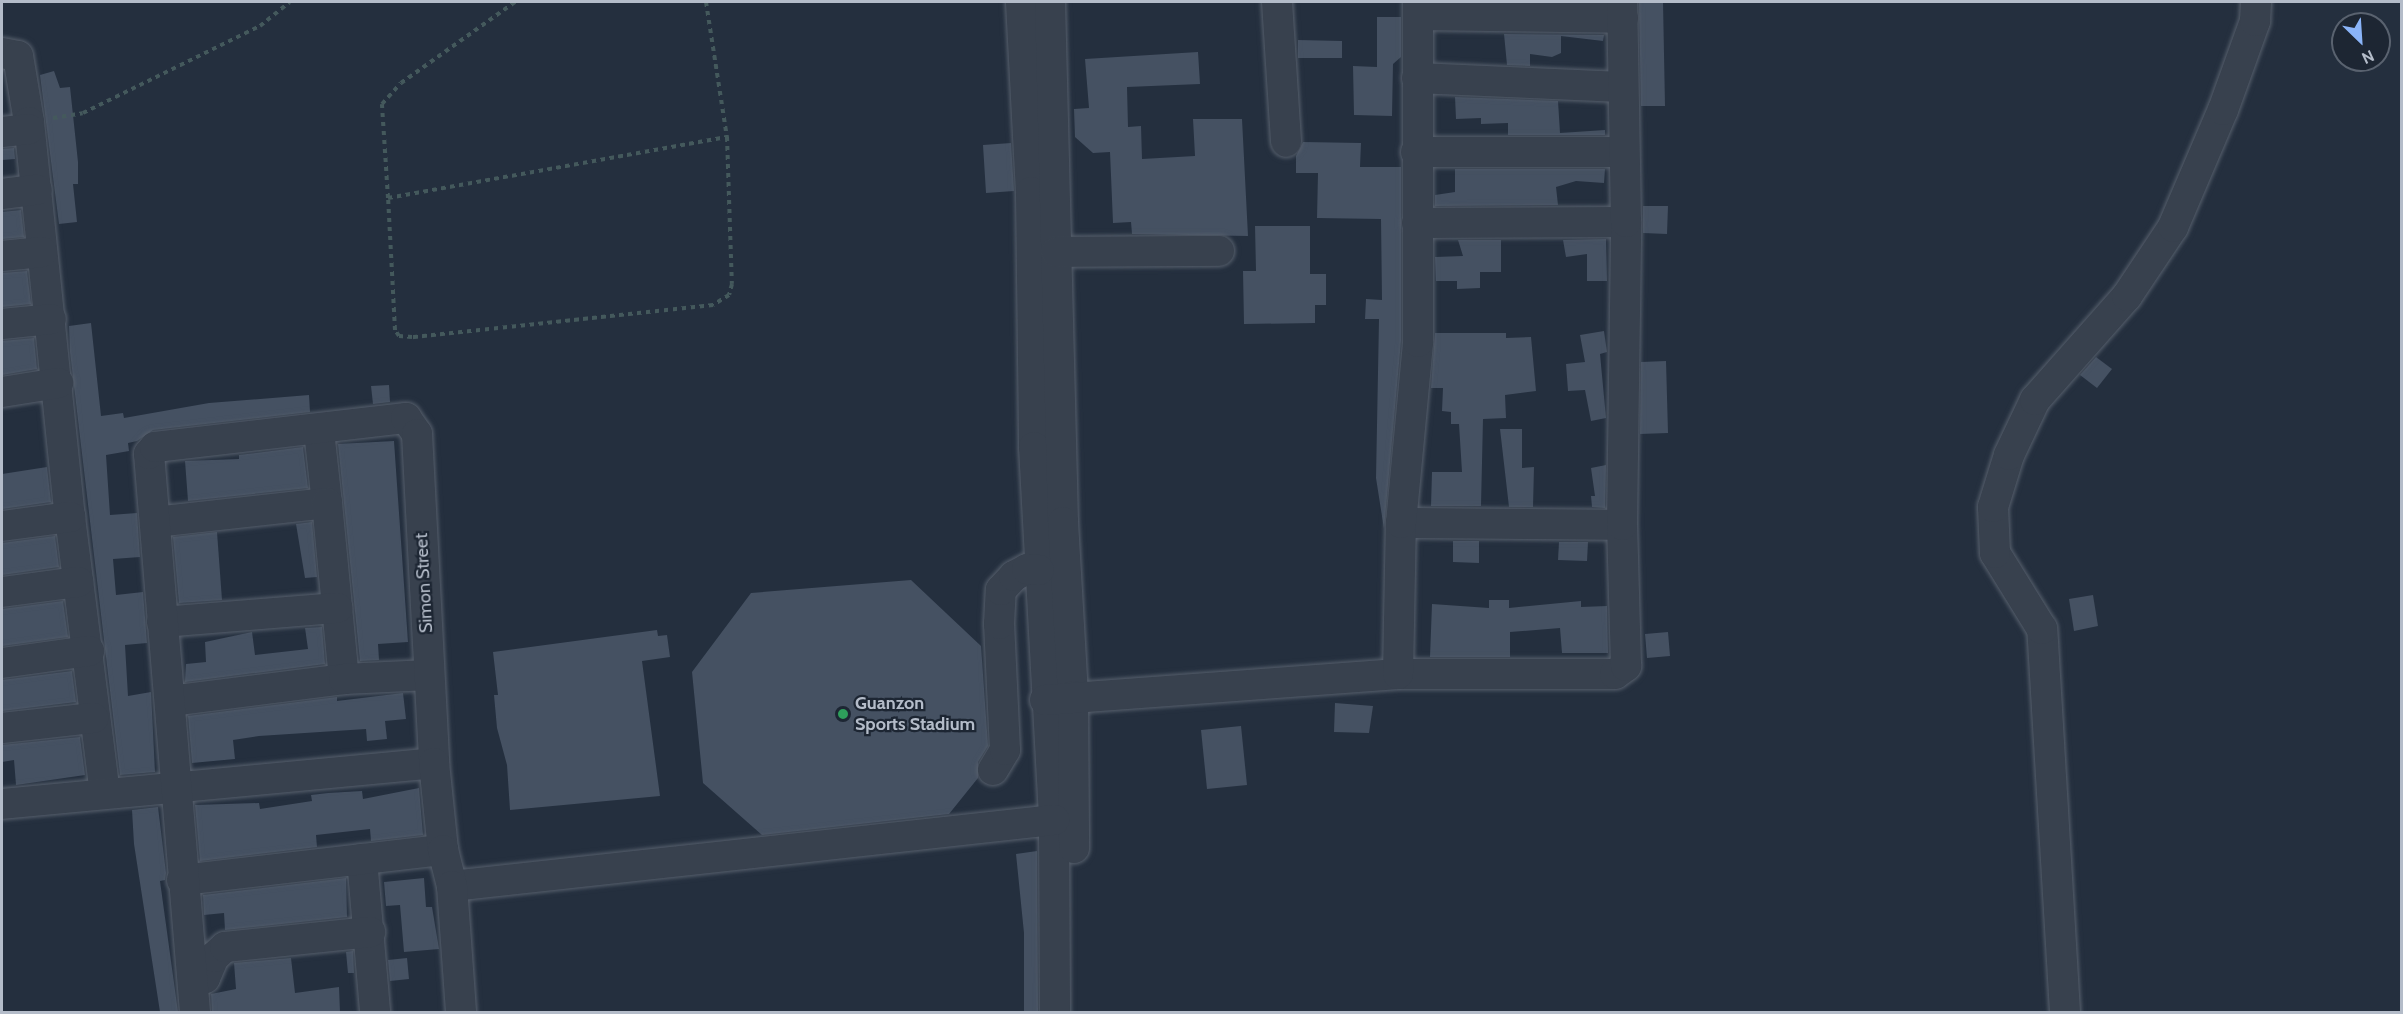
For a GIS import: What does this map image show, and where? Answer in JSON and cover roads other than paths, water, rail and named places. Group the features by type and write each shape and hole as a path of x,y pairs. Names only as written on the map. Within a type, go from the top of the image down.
{"street":[{"path":"1021,2 1031,192 1039,570 1059,698 1075,1012"},
{"path":"1050,2 1063,522 1054,820 1055,1012"},
{"path":"1276,2 1286,142"},
{"path":"2065,1012 2042,629 1995,553 1993,507 2009,455 2035,400 2127,296 2173,227 2223,110 2255,21 2256,2"},
{"path":"1059,698 1398,674 1615,674 1626,666 1622,525 1626,222 1622,87 1623,10 1418,8 1416,152 1418,342 1401,523 1398,674"},
{"path":"2,53 18,56 15,130 37,190 70,517 89,651 93,718 105,793"},
{"path":"1417,78 1622,87"},
{"path":"1416,152 1624,152"},
{"path":"2,194 37,190"},
{"path":"1417,224 1626,222"},
{"path":"1056,252 1219,251"},
{"path":"2,256 42,252"},
{"path":"2,324 51,319"},
{"path":"2,392 58,383"},
{"name":"Simon Street","path":"155,522 149,454 155,447 319,431 406,418 414,425 434,763 443,850 452,886 460,1012"},
{"path":"319,431 344,679"},
{"path":"195,1012 182,880 177,789 155,522 327,503"},
{"path":"2,526 70,517"},
{"path":"1401,523 1622,525"},
{"path":"993,770 1005,750 999,624 1001,590 1014,576 1027,569 1039,570"},
{"path":"2,592 78,582"},
{"path":"162,622 337,608"},
{"path":"2,663 89,651"},
{"path":"170,701 344,679 429,675"},
{"path":"2,728 93,718"},
{"path":"2,804 434,763"},
{"path":"452,886 1054,820"},
{"path":"182,880 443,850"},
{"path":"362,859 375,1012"},
{"path":"193,980 205,978 214,957 225,947 370,932"}],"place":[{"name":"Guanzon Sports Stadium","path":"843,714"}]}
